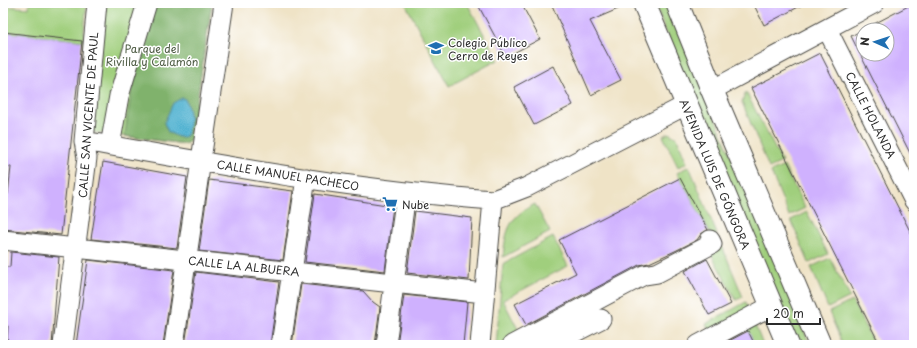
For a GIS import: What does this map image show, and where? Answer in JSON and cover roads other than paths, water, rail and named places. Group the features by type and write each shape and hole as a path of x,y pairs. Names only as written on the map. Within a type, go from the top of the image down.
{"main road":[{"name":"AVENIDA LUIS DE GÓNGORA","path":"644,3 788,345"},
{"path":"677,3 712,90 820,345"}],"street":[{"name":"CALLE SAN VICENTE DE PAUL","path":"63,345 87,158 84,141 97,3"},
{"path":"110,146 120,96 147,3"},
{"path":"174,345 202,162 224,3"},
{"path":"712,90 875,3"},
{"name":"CALLE HOLANDA","path":"827,29 914,202"},
{"path":"480,345 493,200 527,187 686,105"},
{"name":"CALLE MANUEL PACHECO","path":"84,141 202,162 406,193 493,200"},
{"path":"281,345 306,178"},
{"path":"386,345 406,193"},
{"path":"512,345 644,275 657,273 712,244 715,237"},
{"name":"CALLE LA ALBUERA","path":"3,240 484,293"},
{"path":"698,345 771,306"},
{"path":"550,345 601,319"}],"water":[{"path":"182,98 185,99 187,104 189,113 189,128 185,137 178,137 168,132 164,123 173,103"}],"place":[{"name":"Colegio Público Cerro de Reyes","path":"436,48"},
{"name":"Nube","path":"390,204"}],"park label":[{"name":"Parque del Rivilla y Calamón","path":"152,54"}]}
